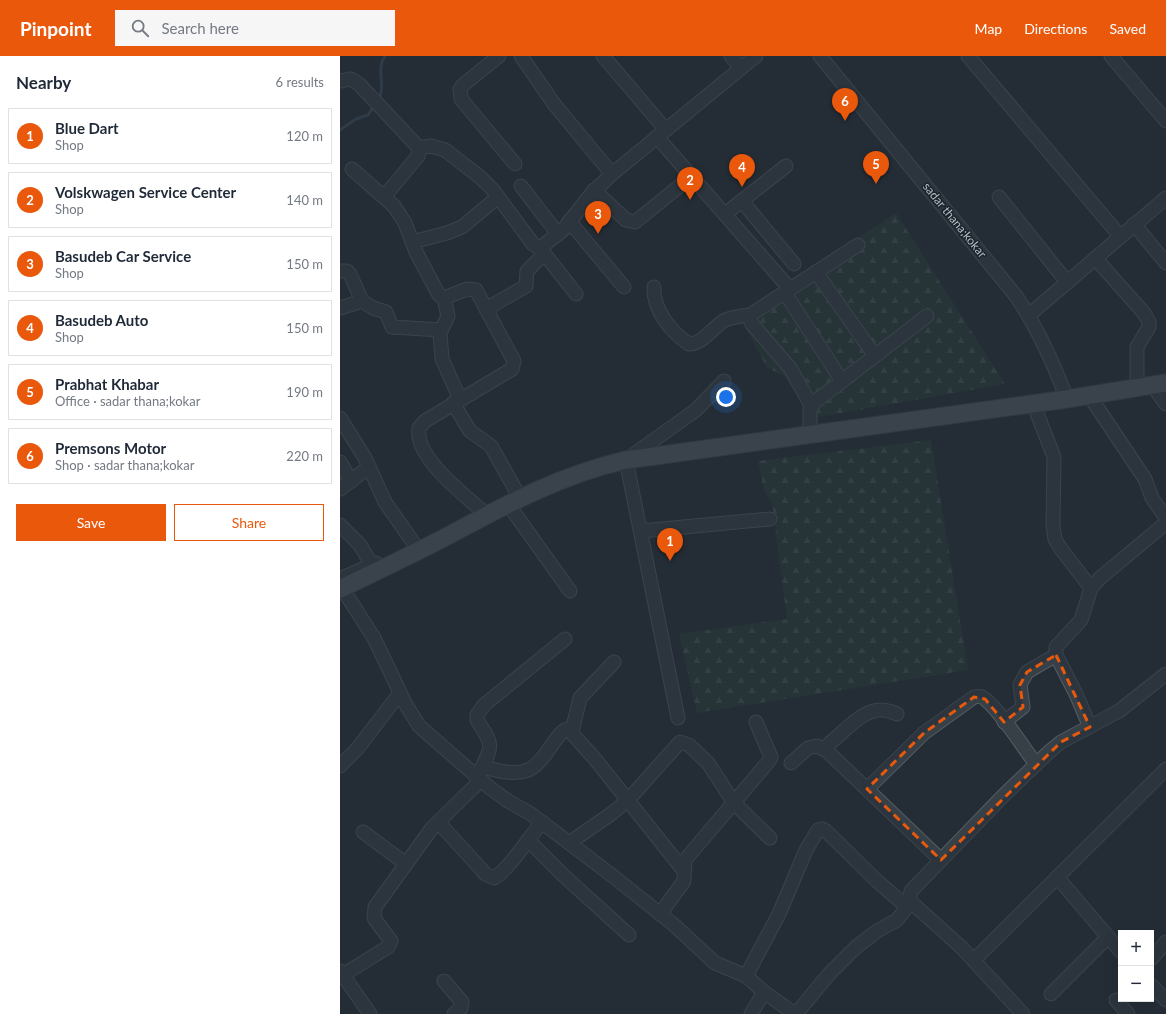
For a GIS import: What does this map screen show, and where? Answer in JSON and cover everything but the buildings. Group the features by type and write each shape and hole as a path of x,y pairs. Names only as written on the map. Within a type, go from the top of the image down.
{"main road":[{"path":"341,587 443,534 466,526 514,501 583,470 626,460 1152,385"}],"street":[{"path":"499,56 463,85 460,89 460,94 461,99 515,164"},
{"path":"521,56 554,104 612,174"},
{"path":"603,56 692,176 788,291 842,381"},
{"path":"731,56 742,68"},
{"path":"486,309 526,286 527,271 594,190 661,133 756,56"},
{"name":"sadar thana;kokar","path":"820,56 928,187 1029,315 1052,358 1067,398"},
{"path":"968,56 1120,236"},
{"path":"1110,56 1166,121"},
{"path":"340,81 350,79 353,80 378,104 419,148"},
{"path":"419,148 431,146 444,150 480,177 498,197 533,244 542,251 576,294"},
{"path":"384,197 418,156 419,148"},
{"path":"725,214 786,166"},
{"path":"352,169 384,197 400,215 436,290 444,298 448,316 441,330 442,359 457,401 470,431 491,446 514,501 570,591"},
{"path":"594,190 626,220 635,222 692,176"},
{"path":"521,186 558,234"},
{"path":"412,242 447,234 462,227 498,197"},
{"path":"999,197 1067,282"},
{"path":"1029,315 1166,198"},
{"path":"742,201 794,264"},
{"path":"569,221 624,287"},
{"path":"1134,224 1166,263"},
{"path":"654,287 655,302 664,319 689,344 699,341 726,320 750,315 858,245"},
{"path":"1095,258 1144,313 1149,322 1149,327 1137,348 1152,385 1166,404"},
{"path":"340,271 347,271 350,274 362,301 373,308 386,312 392,327 441,330"},
{"path":"816,272 875,356"},
{"path":"444,298 471,288 478,293 512,357 514,366 512,369 457,401 422,424 418,433 433,465 487,515"},
{"path":"340,308 362,301"},
{"path":"750,315 749,321 790,368 811,405 809,417 810,434"},
{"path":"811,405 927,316"},
{"path":"678,718 626,460 696,410 724,381"},
{"path":"1089,395 1145,479 1152,498 1166,518"},
{"path":"1033,403 1054,457 1053,526 1055,540 1091,588"},
{"path":"340,418 369,467 385,502 415,545"},
{"path":"340,462 351,481"},
{"path":"340,489 369,467"},
{"path":"641,531 770,519"},
{"path":"1090,727 1076,694 1056,655 1056,647 1081,620 1091,588 1132,550 1166,523"},
{"path":"340,525 360,545 372,565"},
{"path":"466,526 452,527 372,565 341,587 374,638 400,693 419,726 480,775 508,801 522,808 542,822 660,914 720,967 746,976 764,992 796,1014 829,974 855,948 877,931 897,920 909,904 911,891 1036,764 1061,742 1119,711 1166,674"},
{"path":"370,1014 343,980 388,947 391,941 374,918 375,907 438,822 480,775 490,750 488,737 477,720 479,711 484,705 565,639"},
{"path":"1004,722 1023,707 1020,685 1027,672 1056,655"},
{"path":"572,731 580,698 614,662"},
{"path":"340,766 357,749 400,693"},
{"path":"867,789 924,733 974,696 986,699 1036,764"},
{"path":"827,752 826,748 831,742 866,714 875,710 883,710 897,714"},
{"path":"660,914 684,881 685,860 766,766 771,757 756,722"},
{"path":"480,775 517,773 529,770 545,756 562,731 568,729 572,731 684,870"},
{"path":"569,843 611,814 628,800 680,742 689,745 708,763 734,803 770,838"},
{"path":"791,763 808,748 817,746 827,752 942,860"},
{"path":"974,960 1166,769"},
{"path":"438,822 481,870 491,877 499,876 542,822"},
{"path":"746,976 779,914 803,856 818,830 822,829 826,830 877,881 909,904 974,960 1023,1014"},
{"path":"363,832 406,864"},
{"path":"528,840 564,876 629,935"},
{"path":"1057,877 1118,949"},
{"path":"1052,994 1108,937"},
{"path":"1154,956 1166,942"},
{"path":"444,981 462,1002 461,1008 454,1014"},
{"path":"1154,988 1166,1000"},
{"path":"751,1014 764,992"},
{"path":"1116,1000 1128,1014"}],"highlighted area":[{"path":"1056,655 1090,727 1061,742 941,860 867,789 924,733 974,697 985,699 1004,722 1023,707 1020,685 1027,672"}],"green space":[{"path":"896,213 1005,384 819,417 807,386 767,368 739,315"},
{"path":"931,440 968,670 697,713 679,634 787,619 772,502 764,491 758,461"}],"waterway":[{"path":"378,100 381,89 381,67 385,56"},
{"path":"340,130 356,119 368,115 374,106"}],"place":[{"name":"Premsons Motor","path":"845,121"},
{"name":"Prabhat Khabar","path":"876,184"},
{"name":"Basudeb Auto","path":"742,187"},
{"name":"Volskwagen Service Center","path":"690,200"},
{"name":"Basudeb Car Service","path":"598,234"},
{"name":"Blue Dart","path":"670,561"}]}
